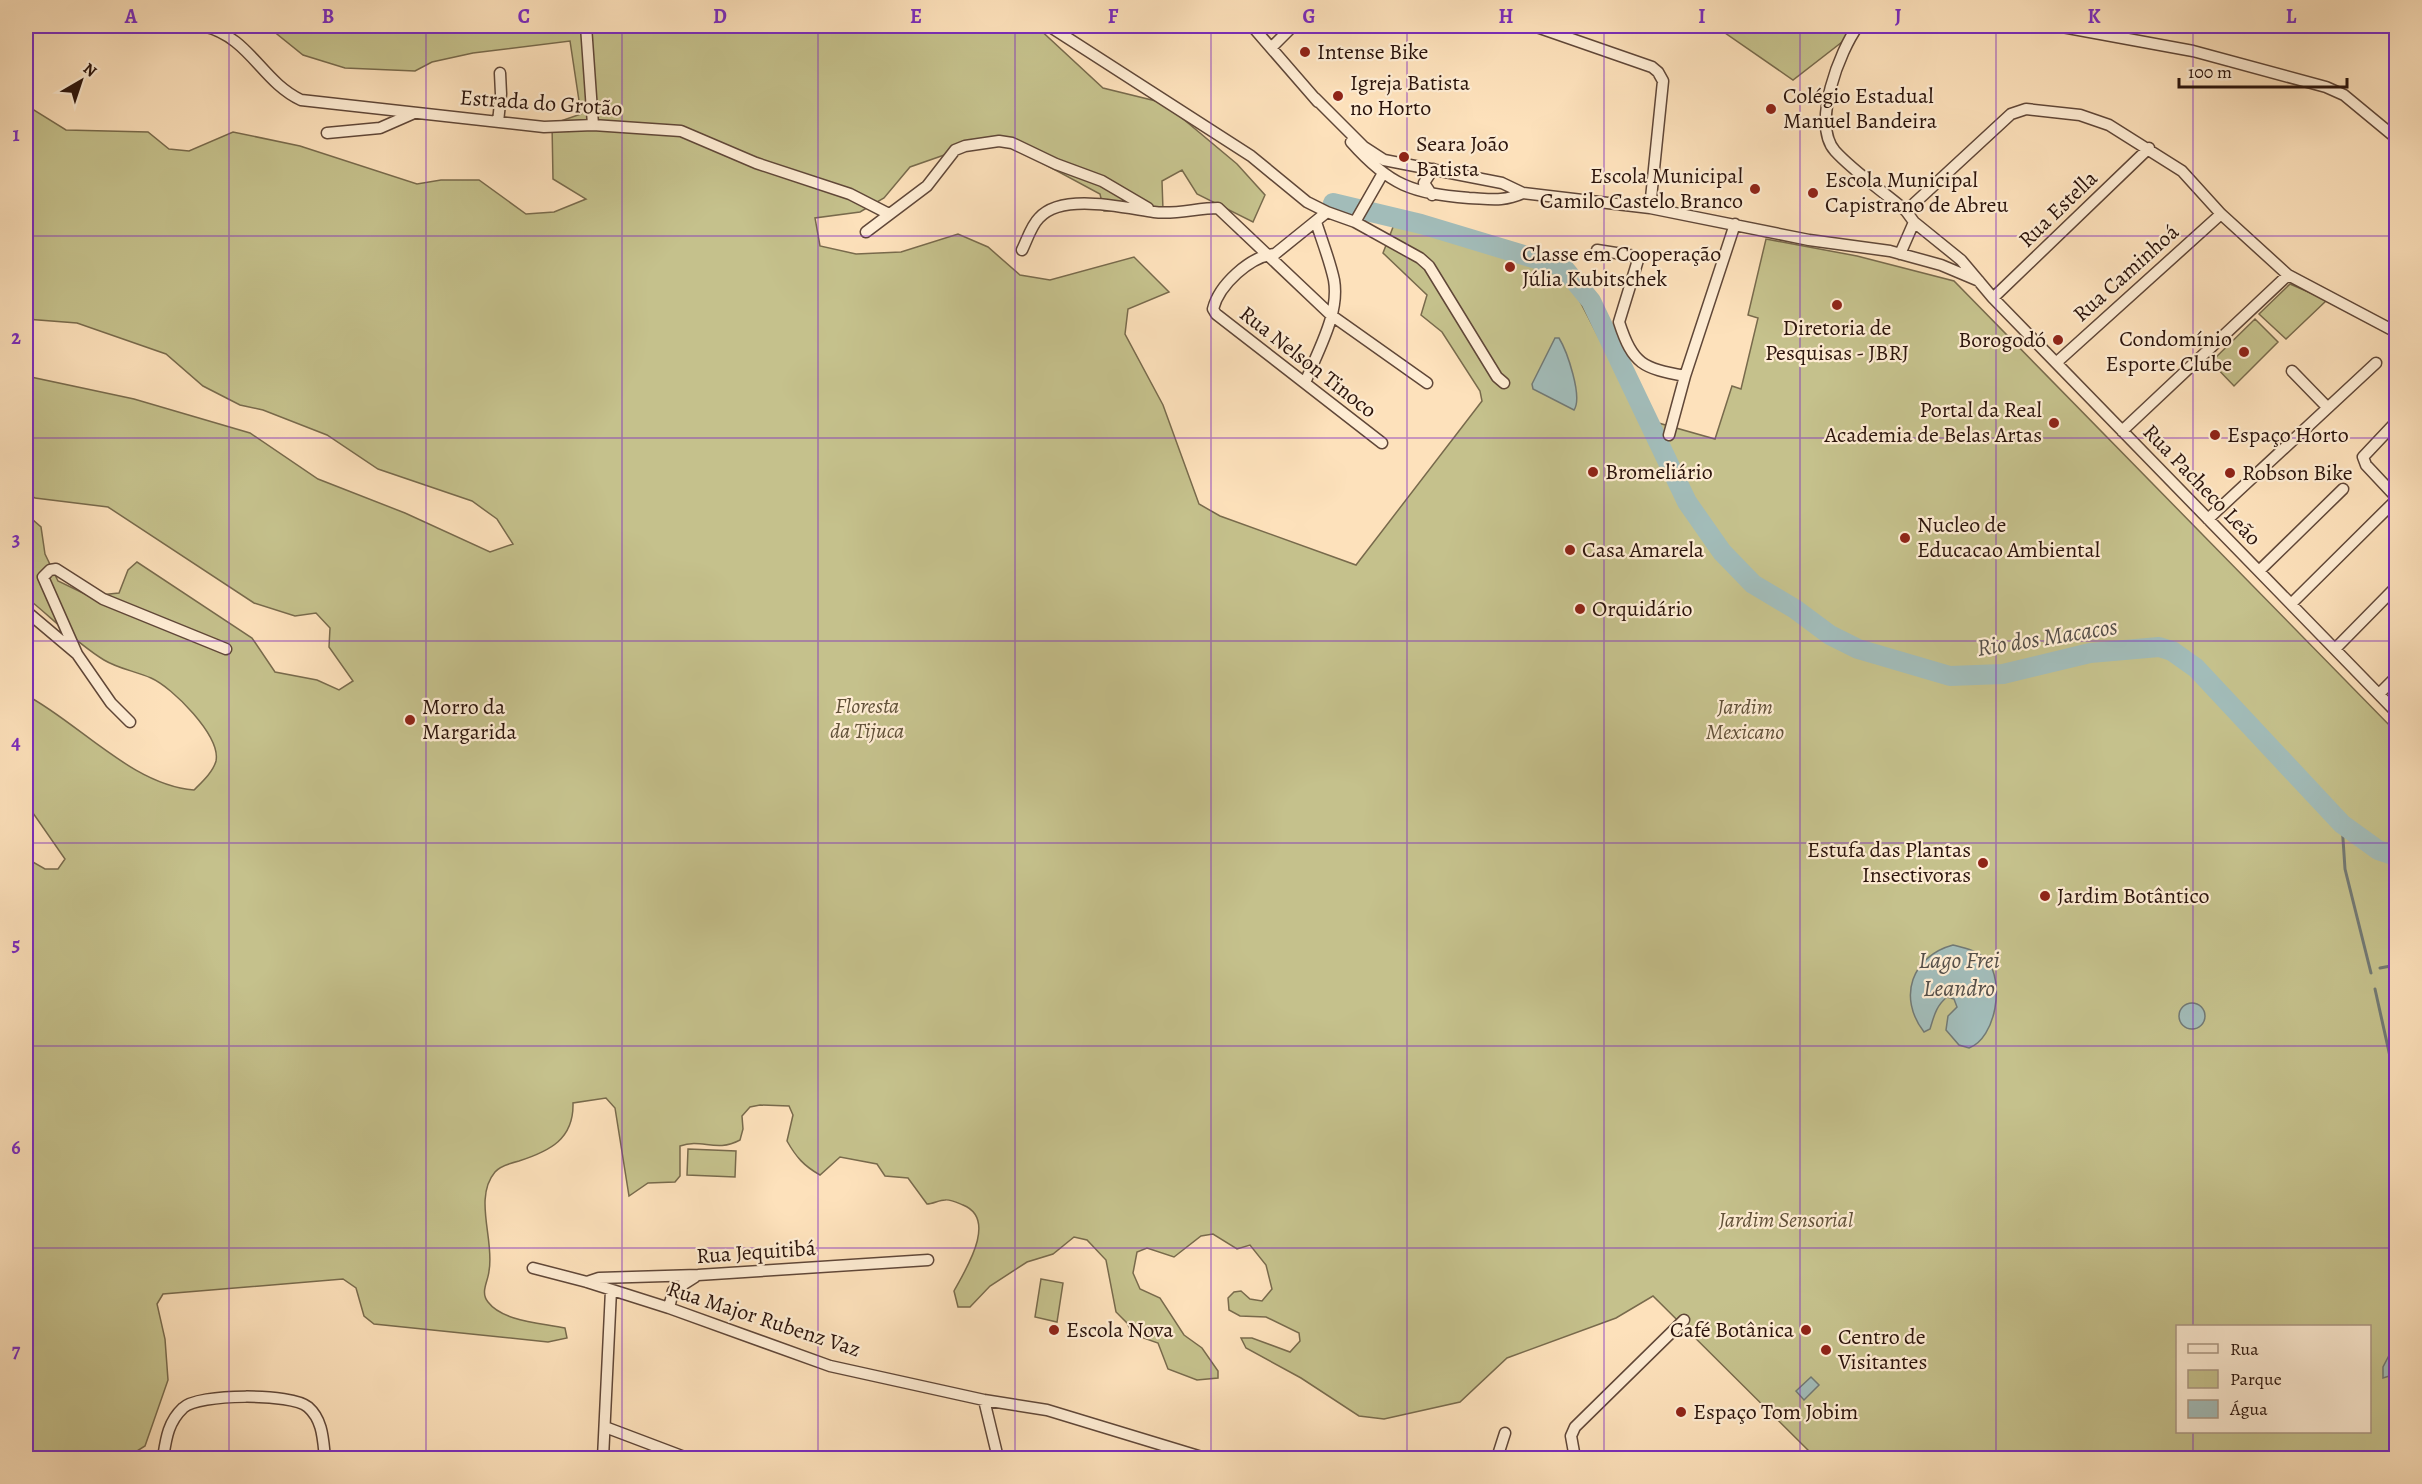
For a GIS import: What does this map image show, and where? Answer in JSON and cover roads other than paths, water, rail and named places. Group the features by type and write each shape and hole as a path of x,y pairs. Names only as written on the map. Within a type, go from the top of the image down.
{"street":[{"name":"Estrada do Grotão","path":"203,26 230,36 256,59 279,86 301,100 544,127 593,125 686,132 756,163 850,194 889,214"},
{"path":"586,26 593,125"},
{"path":"1049,26 1251,156 1307,202 1355,222 1420,258 1429,266 1497,377 1504,383"},
{"path":"1251,26 1272,47 1369,162 1386,175 1418,192 1432,195 1506,200 1523,193"},
{"path":"1272,47 1293,26"},
{"path":"1534,26 1652,67 1658,72 1663,81 1650,208"},
{"name":"Rua Pacheco Leão","path":"1858,26 1845,46 1829,95 1826,117 1829,142 1835,151 1906,211 1914,222 1961,260 1994,298 2122,431 2397,712"},
{"path":"2057,26 2193,51 2326,87 2344,95 2397,138"},
{"path":"498,122 501,94 500,73"},
{"path":"1315,98 1364,147 1383,160 1502,183 1523,193 1650,208 1900,255 1941,265 1983,283"},
{"path":"1906,211 2011,114 2026,109 2080,115 2101,122 2149,148 2182,171 2221,213 2288,275 2338,299 2397,332"},
{"path":"327,133 380,128 412,114"},
{"path":"866,232 927,186 955,150 965,146 999,141 1012,143 1056,164 1102,181 1156,213"},
{"name":"Rua Estella","path":"1994,298 2149,148"},
{"path":"1355,222 1386,175 1403,165"},
{"path":"1432,195 1425,183 1433,169"},
{"path":"1022,250 1038,218 1048,210 1060,207 1109,204 1156,213 1218,208 1331,315 1427,382"},
{"path":"1266,254 1275,254 1327,212"},
{"name":"Rua Caminhoá","path":"2057,362 2221,213"},
{"path":"1305,383 1331,315 1335,297 1334,281 1316,222"},
{"path":"1900,255 1914,222"},
{"path":"1668,435 1735,224"},
{"path":"1597,250 1635,256 1638,260 1619,322 1633,355 1647,368 1685,376"},
{"name":"Rua Nelson Tinoco","path":"1266,254 1233,278 1215,301 1213,309 1382,443"},
{"path":"2122,431 2288,275"},
{"path":"2208,519 2376,363"},
{"path":"2292,371 2327,407"},
{"path":"2291,604 2397,499 2366,465 2363,457 2397,422"},
{"path":"2259,571 2343,489"},
{"path":"130,722 111,703 77,654 58,608 44,585 43,578 50,570 56,569 117,606 226,649"},
{"path":"2335,649 2397,587"},
{"path":"26,610 77,654"},
{"path":"2379,694 2397,677"},
{"name":"Rua Jequitibá","path":"586,1282 599,1278 699,1275 928,1260"},
{"name":"Rua Major Rubenz Vaz","path":"532,1268 669,1308 830,1366 984,1400 1047,1410 1205,1458"},
{"path":"669,1308 673,1291 699,1275"},
{"path":"603,1458 611,1290"},
{"path":"1575,1458 1571,1436 1575,1427 1684,1320"},
{"path":"163,1458 167,1432 184,1406 199,1401 282,1397 301,1402 319,1421 325,1458"},
{"path":"984,1400 998,1458"},
{"path":"605,1427 687,1458"},
{"path":"1497,1458 1505,1433"}],"water":[{"path":"1555,338 1559,338 1562,344 1573,374 1577,395 1574,410 1533,389 1532,384"},
{"name":"Lago Frei Leandro","path":"1953,945 1972,950 1984,957 1993,970 1996,982 1995,1008 1991,1022 1986,1033 1969,1048 1959,1045 1946,1030 1948,1016 1957,1007 1954,999 1947,997 1943,1000 1936,1011 1930,1029 1924,1032 1911,1005 1910,992 1919,968 1927,958"},
{"path":"2192,1003 2201,1007 2205,1016 2201,1025 2192,1029 2183,1025 2179,1016 2183,1007"},
{"path":"2396,1342 2396,1374 2383,1378 2383,1367"},
{"path":"1811,1377 1819,1385 1804,1400 1796,1391"}],"waterway":[{"name":"Rio dos Macacos","path":"1333,203 1421,224 1563,267 1591,301 1687,502 1722,552 1753,584 1795,609 1830,635 1858,649 1950,676 2003,674 2090,653 2159,647 2172,651 2196,668 2342,824 2378,850 2396,856"},
{"path":"2342,824 2345,869 2371,973"},
{"path":"2380,968 2396,965"},
{"path":"2375,989 2393,1070"},
{"path":"2394,1078 2396,1090"}],"place":[{"name":"Intense Bike","path":"1305,52"},
{"name":"Igreja Batista no Horto","path":"1338,96"},
{"name":"Colégio Estadual Manuel Bandeira","path":"1771,109"},
{"name":"Seara João Batista","path":"1404,157"},
{"name":"Escola Municipal Camilo Castelo Branco","path":"1755,189"},
{"name":"Escola Municipal Capistrano de Abreu","path":"1813,193"},
{"name":"Classe em Cooperação Júlia Kubitschek","path":"1510,267"},
{"name":"Diretoria de Pesquisas - JBRJ","path":"1837,305"},
{"name":"Borogodó","path":"2058,340"},
{"name":"Condomínio Esporte Clube","path":"2244,352"},
{"name":"Portal da Real Academia de Belas Artas","path":"2054,423"},
{"name":"Espaço Horto","path":"2215,435"},
{"name":"Bromeliário","path":"1593,472"},
{"name":"Robson Bike","path":"2230,473"},
{"name":"Nucleo de Educacao Ambiental","path":"1905,538"},
{"name":"Casa Amarela","path":"1570,550"},
{"name":"Orquidário","path":"1580,609"},
{"name":"Morro da Margarida","path":"410,720"},
{"name":"Estufa das Plantas Insectivoras","path":"1983,863"},
{"name":"Jardim Botântico","path":"2045,896"},
{"name":"Escola Nova","path":"1054,1330"},
{"name":"Café Botânica","path":"1806,1330"},
{"name":"Centro de Visitantes","path":"1826,1350"},
{"name":"Espaço Tom Jobim","path":"1681,1412"}],"park label":[{"name":"Floresta da Tijuca","path":"867,718"},
{"name":"Jardim Mexicano","path":"1745,720"},
{"name":"Jardim Sensorial","path":"1786,1220"}]}
